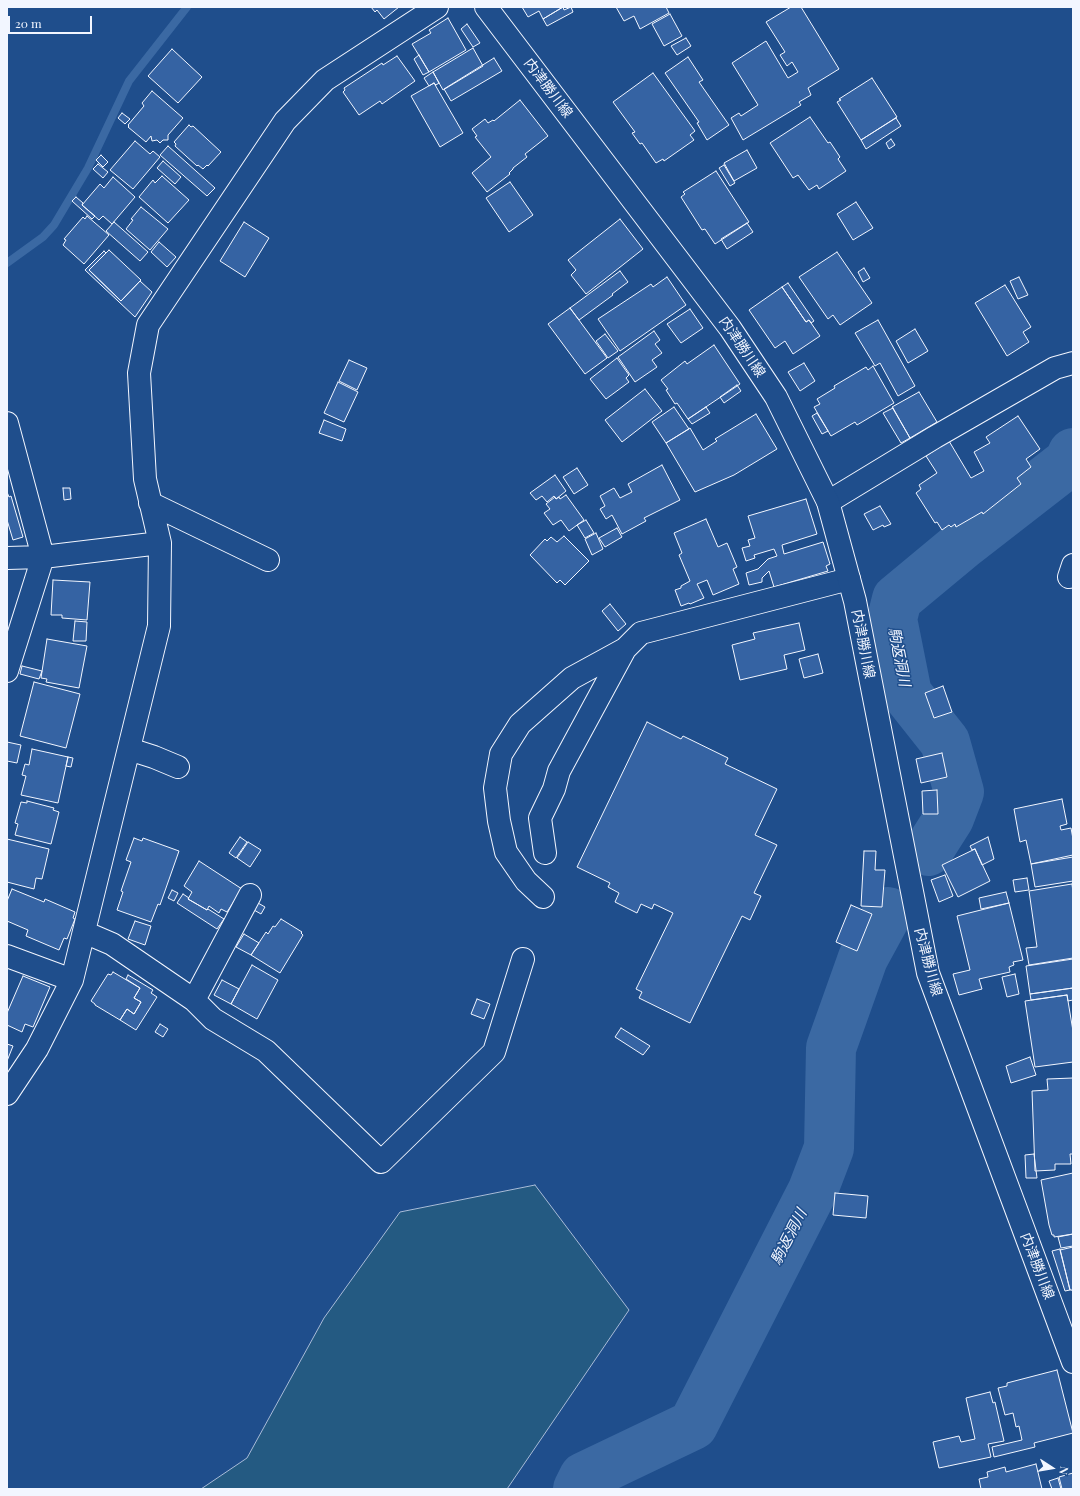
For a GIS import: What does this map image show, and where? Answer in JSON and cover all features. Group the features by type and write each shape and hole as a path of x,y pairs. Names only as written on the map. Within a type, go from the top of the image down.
{"street":[{"path":"7,1094 37,1049 72,980 159,626 160,543 145,480 139,373 148,325 285,121 325,80 437,7"},
{"name":"内津勝川線","path":"486,7 730,328 776,397 828,502 855,601 928,973 1073,1362"},
{"path":"828,502 935,437 1055,368 1073,363"},
{"path":"7,423 43,557 7,671"},
{"path":"150,503 268,560"},
{"path":"7,558 43,557 160,543"},
{"path":"543,898 526,881 506,852 499,821 495,788 501,754 520,724 572,678 625,649 641,633 849,579"},
{"path":"545,853 540,818 554,790 560,771 625,649"},
{"path":"128,749 154,757 178,767"},
{"path":"194,1000 250,895"},
{"path":"84,932 112,944 194,1000 213,1019 266,1051 381,1162 494,1052 523,959"},
{"path":"7,956 72,980"}],"shaded area":[{"path":"535,1185 629,1310 507,1489 201,1489 247,1458 324,1318 400,1212"}],"building":[{"path":"371,7 399,7 384,19 377,10 375,12"},
{"path":"522,7 563,7 543,19 539,11 528,17"},
{"path":"563,7 564,10 571,7 573,12 547,26 543,19"},
{"path":"616,7 666,7 669,13 640,29 634,16 624,21"},
{"path":"791,7 801,7 839,69 808,88 811,95 799,102 801,105 743,140 731,118 739,113 741,116 758,105 732,63 766,41 788,78 798,72 792,62 787,66 780,55 785,52 766,22"},
{"path":"670,14 682,36 664,46 652,24"},
{"path":"448,18 466,50 429,72 412,44 431,33 429,30"},
{"path":"467,24 480,43 473,47 461,29"},
{"path":"686,38 691,46 677,55 671,46"},
{"path":"473,48 483,66 443,90 433,72"},
{"path":"172,49 202,77 178,103 148,76"},
{"path":"419,55 429,72 423,75 414,59"},
{"path":"397,56 415,81 382,104 380,101 359,115 343,92 345,90 344,88 382,63 383,65"},
{"path":"688,57 703,80 699,82 729,125 707,140 697,123 699,122 665,73"},
{"path":"494,58 502,71 451,101 444,89"},
{"path":"433,72 439,83 436,85 434,83 429,86 424,78"},
{"path":"653,73 695,131 690,135 694,140 664,161 663,159 656,163 642,143 640,144 632,133 635,132 613,102"},
{"path":"872,78 897,117 861,140 837,102 841,100 839,99"},
{"path":"434,83 463,133 440,147 411,96"},
{"path":"152,91 183,118 168,135 168,140 163,140 160,143 157,140 152,141 151,136 146,142 128,127 128,125 144,106 142,103"},
{"path":"520,100 548,136 525,154 527,157 513,168 509,173 510,174 487,192 472,173 491,157 475,137 477,136 472,129 485,119 488,123 493,120 494,121"},
{"path":"122,113 130,119 125,124 118,118"},
{"path":"810,117 840,157 838,159 846,171 819,189 817,185 809,190 798,175 793,178 770,143"},
{"path":"896,118 901,126 866,149 861,140"},
{"path":"189,125 191,127 193,126 221,152 208,166 207,165 203,169 198,165 197,166 175,146 176,144 174,142"},
{"path":"891,139 895,145 889,149 886,143"},
{"path":"135,141 150,154 153,151 160,157 133,189 110,170"},
{"path":"168,146 215,188 207,196 160,155"},
{"path":"747,150 757,168 734,181 724,163"},
{"path":"101,155 108,162 103,167 96,160"},
{"path":"163,161 181,177 175,184 157,168"},
{"path":"98,164 108,172 103,178 93,169"},
{"path":"724,165 735,183 730,186 719,168"},
{"path":"716,171 749,222 715,244 705,229 702,230 681,197 685,194 683,192"},
{"path":"162,176 189,200 168,223 139,197 153,180 155,183"},
{"path":"113,177 135,197 112,224 103,216 99,220 82,205 100,184 104,188"},
{"path":"510,182 533,215 509,232 486,198"},
{"path":"76,197 83,203 82,205 95,216 92,219 72,201"},
{"path":"856,202 873,228 853,240 837,214"},
{"path":"141,207 168,229 150,250 126,229 133,220 131,219"},
{"path":"87,216 109,235 84,264 63,245 66,240 64,239 83,217 85,219"},
{"path":"620,219 643,249 586,294 571,275 576,270 568,260"},
{"path":"114,222 148,252 140,261 106,231"},
{"path":"244,222 269,238 245,277 220,261"},
{"path":"747,223 753,232 727,249 721,239"},
{"path":"159,242 176,257 167,267 151,252"},
{"path":"109,250 141,280 121,301 89,270"},
{"path":"104,251 106,253 89,270 121,301 140,281 152,292 135,317 85,270"},
{"path":"837,252 872,303 840,325 833,315 828,319 799,277"},
{"path":"864,268 870,278 863,282 858,272"},
{"path":"620,271 628,282 579,320 570,308"},
{"path":"667,277 686,305 620,351 598,319 651,284 653,287"},
{"path":"1019,277 1028,295 1018,299 1010,281"},
{"path":"788,283 814,321 811,323 809,320 806,322 782,287"},
{"path":"1005,285 1031,327 1023,332 1029,342 1007,356 975,303"},
{"path":"782,287 806,322 809,320 820,336 793,354 785,341 775,348 749,310"},
{"path":"570,308 607,358 585,374 548,324"},
{"path":"690,309 703,328 681,343 667,324"},
{"path":"878,320 915,386 898,396 880,363 875,366 855,333"},
{"path":"915,329 928,351 908,363 896,341"},
{"path":"654,331 660,340 655,344 662,353 652,360 657,367 635,382 618,357"},
{"path":"605,334 618,351 608,358 596,341"},
{"path":"714,345 740,384 688,419 677,403 675,404 666,390 668,389 661,380 685,361 687,364"},
{"path":"617,358 629,375 626,378 629,382 606,399 590,379"},
{"path":"349,360 367,368 357,390 339,381"},
{"path":"804,363 815,381 800,391 788,372"},
{"path":"873,366 894,403 857,425 855,422 831,436 814,407 820,404 817,399 835,388 834,386 866,367 868,370"},
{"path":"338,382 358,392 344,422 324,413"},
{"path":"737,385 741,391 724,403 720,397"},
{"path":"645,389 662,411 622,442 605,420"},
{"path":"919,392 937,422 910,438 892,407"},
{"path":"674,407 689,429 666,443 652,422"},
{"path":"706,407 710,413 692,424 688,419"},
{"path":"893,408 910,438 901,443 883,413"},
{"path":"817,413 828,431 822,434 812,416"},
{"path":"756,414 777,449 734,475 695,492 666,443 690,428 703,450 717,441 715,439"},
{"path":"1018,416 1040,449 1026,459 1031,467 1017,478 1021,484 983,514 982,512 956,527 955,524 951,527 949,525 942,530 937,522 935,523 916,493 921,489 919,485 937,473 926,456 949,441 971,478 984,471 974,452 990,443 986,437"},
{"path":"324,420 346,429 342,441 319,433"},
{"path":"662,465 680,500 644,518 646,521 622,534 612,515 606,519 600,509 605,506 600,496 614,488 620,498 632,492 628,484"},
{"path":"577,468 588,485 574,494 563,477"},
{"path":"555,475 566,491 556,499 554,496 547,502 542,496 536,500 530,493"},
{"path":"63,488 70,488 71,499 64,500"},
{"path":"7,492 9,497 11,496 23,537 13,540 7,520"},
{"path":"566,495 584,520 569,531 561,520 553,525 544,513 550,509 546,504 555,497 556,499 559,497 560,499"},
{"path":"806,499 817,534 782,545 784,554 823,542 830,564 826,566 828,571 774,587 769,571 762,578 762,582 749,585 746,573 758,569 768,559 777,556 774,549 754,555 755,558 746,561 742,548 750,546 748,540 755,538 748,516"},
{"path":"880,506 891,524 884,527 883,525 873,530 864,514"},
{"path":"706,519 718,547 727,543 737,567 733,569 739,584 713,595 707,580 697,584 704,598 681,606 675,590 681,588 681,586 690,581 679,555 682,553 674,533"},
{"path":"586,520 594,533 585,538 577,525"},
{"path":"617,528 622,537 605,547 599,538"},
{"path":"596,533 603,549 592,555 585,539"},
{"path":"564,536 589,561 565,585 560,580 557,583 530,555 545,539 547,541 551,537 557,542"},
{"path":"53,580 90,582 87,620 62,618 62,615 51,615"},
{"path":"610,604 626,624 618,631 602,611"},
{"path":"75,621 87,622 86,641 73,641"},
{"path":"799,623 805,650 784,655 787,669 740,680 732,645 755,639 753,633"},
{"path":"47,639 87,646 79,688 46,682 47,679 41,678"},
{"path":"818,654 823,673 804,678 799,659"},
{"path":"22,666 42,671 39,679 20,674"},
{"path":"34,682 80,694 66,748 20,736"},
{"path":"943,686 952,712 934,718 925,693"},
{"path":"647,722 681,739 683,736 728,758 725,764 777,789 755,835 777,845 754,893 761,896 750,920 742,916 690,1023 639,998 642,992 636,989 673,913 654,904 652,909 641,904 637,913 615,902 619,893 608,887 610,883 577,867"},
{"path":"7,742 21,745 17,763 7,761"},
{"path":"32,749 68,757 58,803 21,795 26,776 22,775 25,764 29,765"},
{"path":"942,753 947,777 921,783 916,759"},
{"path":"68,757 73,758 71,767 66,766"},
{"path":"937,790 938,814 923,814 922,791"},
{"path":"1062,799 1067,824 1060,826 1061,830 1071,828 1073,855 1031,864 1026,840 1020,842 1014,809"},
{"path":"27,801 54,808 53,810 59,812 51,844 15,835 18,824 15,823 21,802 27,803"},
{"path":"240,837 247,842 236,858 229,853"},
{"path":"988,837 994,859 982,865 975,849 972,850 970,846"},
{"path":"134,838 142,841 143,838 179,851 160,905 158,904 151,922 117,910 123,892 121,891 131,862 126,860"},
{"path":"7,839 49,849 42,879 36,878 34,889 7,882"},
{"path":"248,842 261,850 250,867 237,858"},
{"path":"975,849 990,881 958,897 942,865"},
{"path":"864,851 876,851 875,870 885,870 882,907 861,906"},
{"path":"1073,857 1073,881 1035,887 1031,864"},
{"path":"199,861 242,889 227,912 221,909 219,913 209,906 207,910 188,899 192,892 184,886"},
{"path":"945,875 953,896 939,902 931,880"},
{"path":"1027,878 1029,890 1015,892 1013,880"},
{"path":"1072,884 1073,958 1029,965 1026,948 1037,947 1029,891"},
{"path":"12,889 44,902 45,899 75,912 73,918 75,919 67,939 64,938 59,950 26,936 28,930 7,921 7,901"},
{"path":"172,890 178,893 174,901 168,898"},
{"path":"1006,892 1009,903 981,909 979,898"},
{"path":"183,894 189,898 188,899 224,919 217,929 177,903"},
{"path":"258,903 265,907 261,914 254,910"},
{"path":"1009,903 1023,960 1013,962 1014,965 1009,967 1010,972 979,979 982,989 959,995 953,974 970,970 957,916"},
{"path":"851,905 872,914 857,951 836,942"},
{"path":"281,919 302,932 301,933 303,935 280,973 251,955 266,932 268,934 273,926 275,927"},
{"path":"135,921 151,926 145,945 128,939"},
{"path":"244,934 259,943 251,955 236,947"},
{"path":"1073,959 1073,988 1030,994 1026,966"},
{"path":"252,965 278,980 257,1019 231,1004"},
{"path":"113,972 140,988 134,998 141,1002 134,1014 127,1009 120,1020 91,1001 108,974 111,975"},
{"path":"1015,974 1019,994 1007,997 1002,977"},
{"path":"128,975 153,990 151,993 157,997 136,1030 120,1020 127,1009 134,1014 141,1002 134,998 140,988 126,979"},
{"path":"23,976 50,987 33,1027 25,1024 22,1032 7,1025 7,1013"},
{"path":"222,980 239,989 231,1004 214,995"},
{"path":"1073,988 1073,1000 1068,1001 1067,995 1031,1000 1030,994"},
{"path":"1067,995 1073,1031 1073,1062 1035,1067 1025,1001"},
{"path":"477,999 490,1004 484,1019 471,1014"},
{"path":"160,1024 168,1029 163,1037 155,1032"},
{"path":"621,1028 650,1046 643,1055 615,1037"},
{"path":"7,1044 13,1046 7,1061"},
{"path":"1030,1057 1036,1075 1011,1083 1006,1066"},
{"path":"1073,1078 1073,1154 1070,1154 1071,1164 1055,1164 1055,1170 1035,1171 1032,1091 1048,1090 1047,1079"},
{"path":"1034,1154 1037,1178 1026,1178 1025,1155"},
{"path":"1073,1173 1073,1234 1054,1237 1049,1225 1041,1180"},
{"path":"835,1193 868,1196 866,1218 833,1215"},
{"path":"1073,1234 1073,1246 1061,1248 1058,1237"},
{"path":"1073,1247 1073,1293 1072,1290 1070,1290 1060,1250"},
{"path":"1060,1249 1070,1290 1065,1291 1052,1251"},
{"path":"1057,1370 1073,1433 1034,1443 1035,1447 994,1457 992,1447 1022,1440 1019,1426 1016,1427 1013,1413 1005,1415 998,1388 1007,1386 1007,1383"},
{"path":"990,1392 993,1403 995,1402 1004,1441 988,1444 991,1457 939,1468 933,1442 959,1436 961,1442 975,1439 966,1398"},
{"path":"1036,1464 1042,1489 981,1489 979,1479 988,1477 987,1472 1005,1467 1006,1472"},
{"path":"1073,1473 1073,1489 1062,1489 1059,1477"},
{"path":"1058,1478 1061,1489 1052,1489 1049,1481"}],"waterway":[{"path":"7,263 43,237 54,225 88,168 129,81 187,7"},
{"name":"駒返洞川","path":"928,851 949,818 959,792 945,742 907,694 892,619 897,599 962,545 1069,462 1073,453"},
{"name":"駒返洞川","path":"578,1489 584,1477 693,1425 813,1190 829,1148 831,1048 863,958 888,912"}]}
